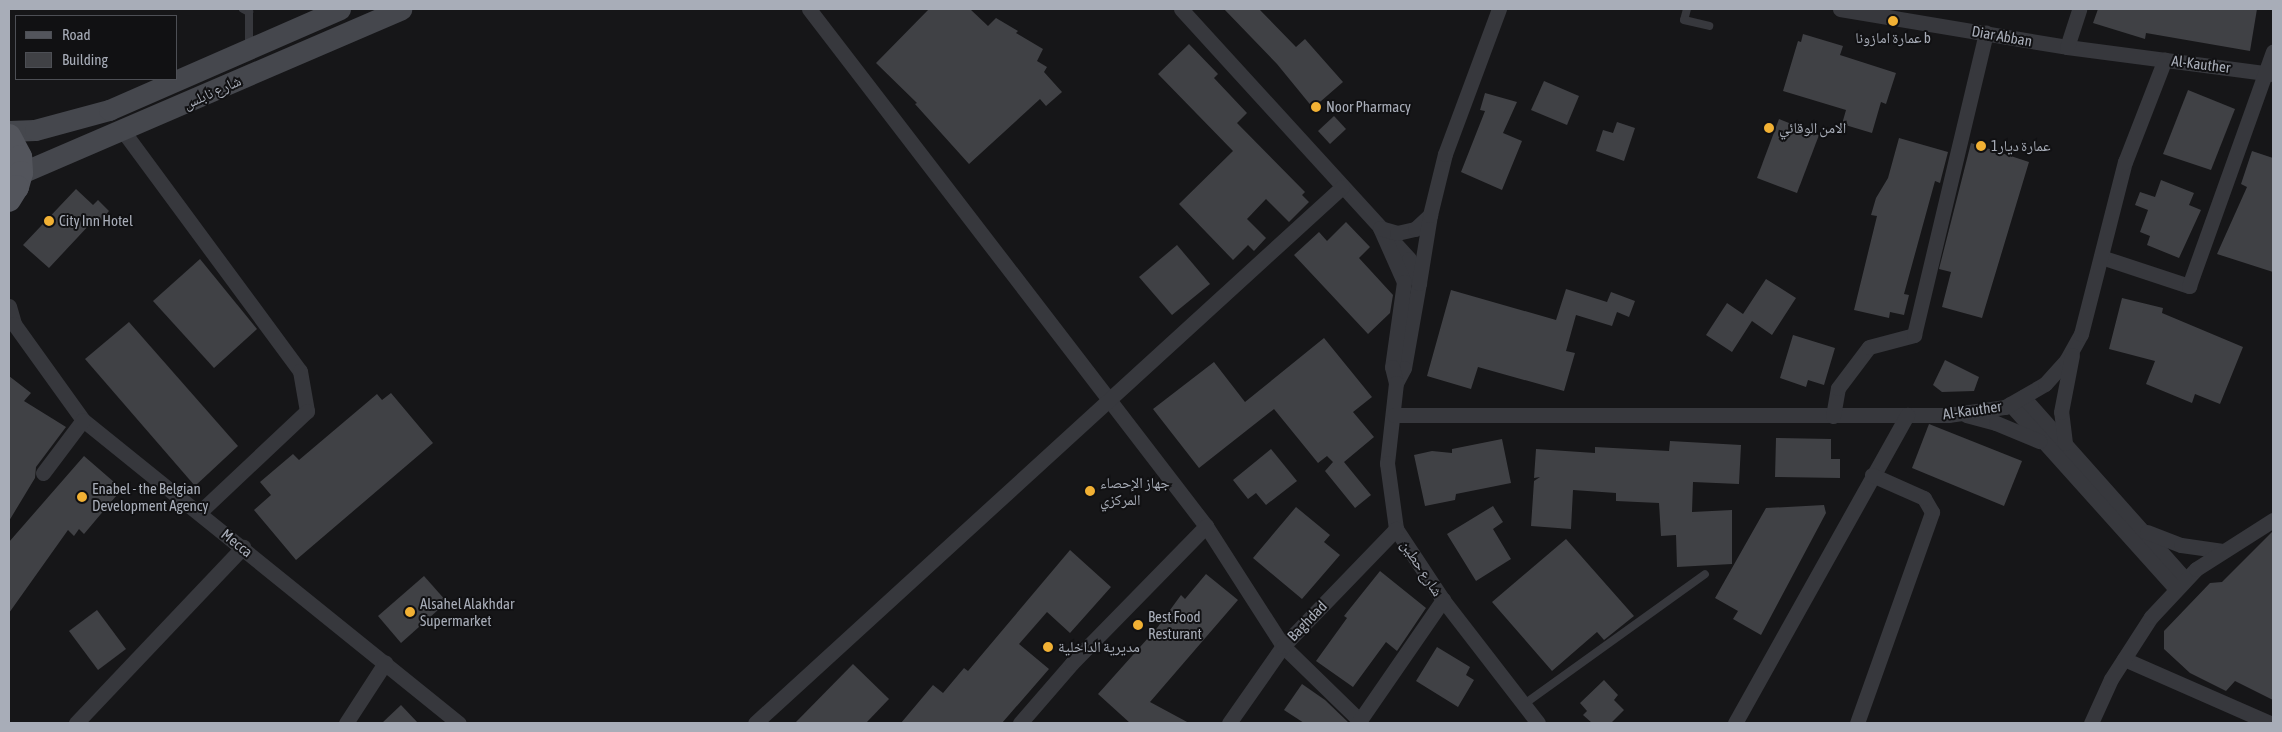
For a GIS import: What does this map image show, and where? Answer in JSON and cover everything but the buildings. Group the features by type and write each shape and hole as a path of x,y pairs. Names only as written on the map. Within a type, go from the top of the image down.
{"main road":[{"name":"شارع نابلس","path":"178,80 340,9"},
{"name":"شارع نابلس","path":"21,173 123,131 401,9"},
{"name":"شارع نابلس","path":"9,131 35,130 109,110 178,80"},
{"path":"9,136 20,157 21,173 17,187 9,200"}],"street":[{"path":"809,9 1206,526 1283,646 1359,722 1443,600"},
{"path":"1181,9 1380,228 1419,283"},
{"path":"1396,383 1404,368 1430,215 1445,154 1499,9"},
{"name":"Diar Abban","path":"1840,9 1916,15 1986,32 2067,47 2165,59"},
{"path":"2067,47 2079,9"},
{"path":"1833,416 1838,388 1869,347 1914,335 1986,32"},
{"path":"2101,257 2189,286 2270,73 2273,52"},
{"name":"Al-Kauther","path":"1394,415 1907,415 1958,413 2017,401 2044,384 2074,348 2081,334 2125,162 2165,59 2270,73"},
{"path":"123,131 300,370 307,411 200,512"},
{"path":"755,723 1342,186"},
{"path":"1380,228 1397,233 1415,229 1430,215"},
{"path":"1403,261 1426,246"},
{"path":"1396,383 1392,368 1404,282 1403,261"},
{"path":"9,306 11,325"},
{"name":"Mecca","path":"11,325 83,420 200,512 459,723"},
{"path":"2066,444 2061,412 2074,348"},
{"name":"شارع حطين","path":"1396,383 1394,415 1387,463 1396,529 1443,600 1538,723"},
{"path":"2017,401 2046,444 2181,584"},
{"path":"2017,401 2066,444 2141,528 2181,584"},
{"path":"1958,413 1996,423 2046,444"},
{"path":"1735,723 1907,415"},
{"path":"43,473 83,420"},
{"path":"1857,723 1932,512 1924,498 1872,475"},
{"path":"2092,723 2124,659 2150,617 2181,584 2223,550 2273,520"},
{"path":"1020,723 1072,663 1206,526"},
{"path":"2141,528 2181,545 2223,550"},
{"name":"Baghdad","path":"1229,723 1283,646 1396,529"},
{"path":"76,723 243,547"},
{"path":"2124,659 2270,723"},
{"path":"346,723 385,663"}],"lane":[{"path":"1687,9 1684,20 1708,26"},
{"path":"247,10 249,49"},
{"path":"1524,705 1705,574"}],"place":[{"name":"عمارة امازونا b","path":"1893,21"},
{"name":"Noor Pharmacy","path":"1316,107"},
{"name":"الامن الوقائي","path":"1769,128"},
{"name":"عمارة ديار1","path":"1981,146"},
{"name":"City Inn Hotel","path":"49,221"},
{"name":"جهاز الإحصاء المركزي","path":"1090,491"},
{"name":"Enabel - the Belgian Development Agency","path":"82,497"},
{"name":"Alsahel Alakhdar Supermarket","path":"410,612"},
{"name":"Best Food Resturant","path":"1138,625"},
{"name":"مديرية الداخلية","path":"1048,647"}]}
